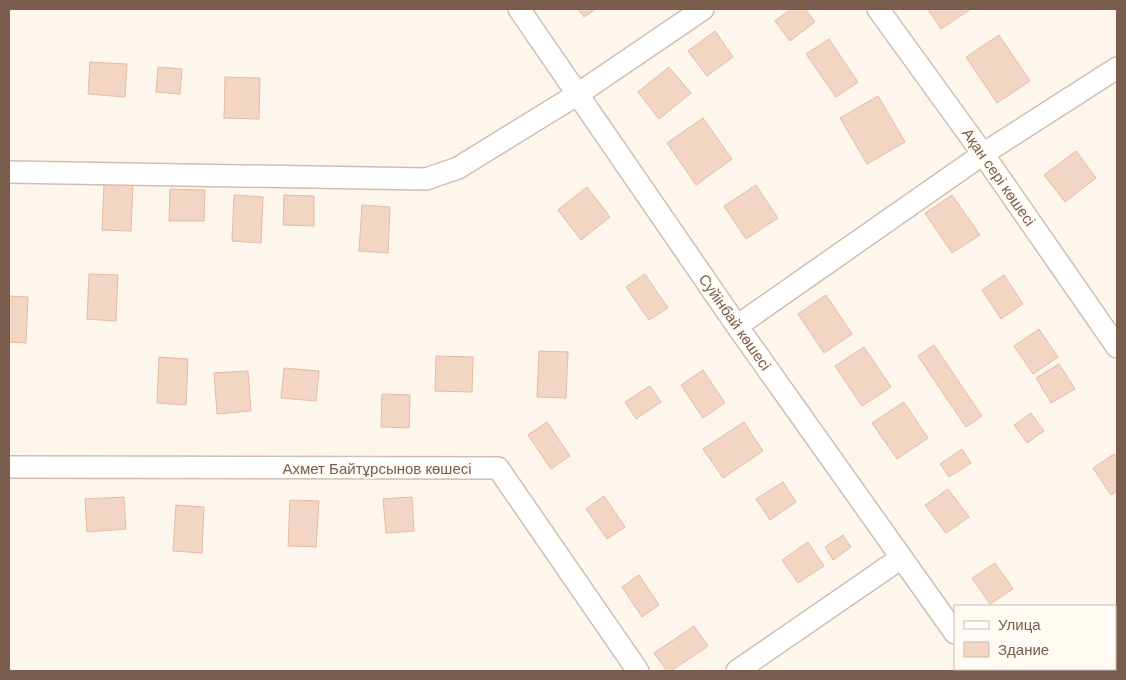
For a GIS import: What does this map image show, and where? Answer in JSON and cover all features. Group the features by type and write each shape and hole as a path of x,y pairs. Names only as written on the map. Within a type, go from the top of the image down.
{"street":[{"name":"Суйінбай көшесі","path":"520,9 737,326 954,632"},
{"path":"9,172 426,179 458,168 578,94 703,9"},
{"name":"Ақан сері көшесі","path":"878,9 983,154 1117,347"},
{"path":"737,326 983,154 1117,68"},
{"name":"Ахмет Байтұрсынов көшесі","path":"9,467 498,468 638,671"},
{"path":"736,671 901,558"}],"building":[{"path":"578,9 596,9 584,17"},
{"path":"791,9 805,9 815,22 790,41 775,21"},
{"path":"928,9 971,9 941,29"},
{"path":"715,31 733,57 707,76 688,51"},
{"path":"999,35 1030,81 997,103 966,57"},
{"path":"829,39 858,82 836,97 806,54"},
{"path":"90,62 127,64 125,97 88,94"},
{"path":"158,67 182,69 180,94 156,92"},
{"path":"669,67 691,93 659,119 638,92"},
{"path":"225,77 260,78 259,119 224,118"},
{"path":"878,96 905,142 867,164 840,118"},
{"path":"703,118 732,159 696,185 667,143"},
{"path":"1076,151 1096,178 1065,202 1044,175"},
{"path":"104,184 133,185 131,231 102,230"},
{"path":"756,185 778,218 746,239 724,206"},
{"path":"587,187 610,217 581,240 558,210"},
{"path":"170,189 205,190 204,221 169,221"},
{"path":"234,195 263,197 261,243 232,241"},
{"path":"284,195 314,196 314,226 283,225"},
{"path":"952,195 980,235 952,253 925,213"},
{"path":"362,205 390,207 388,253 359,251"},
{"path":"89,274 118,275 116,321 87,319"},
{"path":"645,274 668,308 649,320 626,287"},
{"path":"1004,275 1023,304 1001,319 982,290"},
{"path":"826,295 852,334 824,353 798,314"},
{"path":"9,296 28,297 26,343 9,342"},
{"path":"1039,329 1058,357 1033,374 1014,346"},
{"path":"934,345 982,416 966,427 918,356"},
{"path":"864,347 891,387 862,406 835,366"},
{"path":"539,351 568,352 566,398 537,397"},
{"path":"436,356 473,357 472,392 435,391"},
{"path":"159,357 188,359 186,405 157,403"},
{"path":"1059,364 1075,389 1051,403 1036,378"},
{"path":"284,368 319,371 316,401 281,398"},
{"path":"703,370 725,403 703,418 681,385"},
{"path":"248,371 251,411 217,414 214,373"},
{"path":"650,386 661,402 636,419 625,402"},
{"path":"382,394 410,395 409,428 381,427"},
{"path":"904,402 928,438 897,459 872,423"},
{"path":"1031,413 1044,431 1027,443 1014,425"},
{"path":"547,422 570,456 551,469 528,435"},
{"path":"744,422 763,451 723,478 703,449"},
{"path":"962,449 971,463 949,477 940,464"},
{"path":"1114,454 1117,458 1117,491 1111,495 1093,468"},
{"path":"783,482 796,502 770,520 756,499"},
{"path":"948,489 969,517 946,533 925,505"},
{"path":"604,496 625,527 607,539 586,509"},
{"path":"124,497 126,529 87,532 85,499"},
{"path":"412,497 414,531 386,533 383,499"},
{"path":"290,500 319,501 316,547 288,546"},
{"path":"176,505 204,507 202,553 173,551"},
{"path":"843,535 851,547 833,560 825,547"},
{"path":"808,542 824,566 798,583 782,560"},
{"path":"995,563 1013,589 990,604 972,578"},
{"path":"639,575 659,605 642,617 622,587"},
{"path":"694,626 708,646 671,671 667,671 654,653"},
{"path":"1081,670 1082,671 1036,671"}]}
